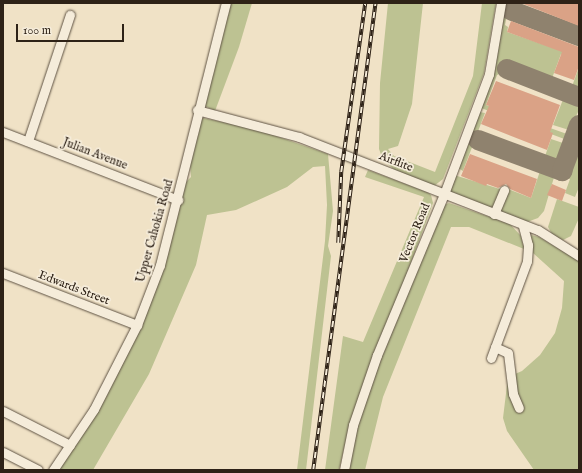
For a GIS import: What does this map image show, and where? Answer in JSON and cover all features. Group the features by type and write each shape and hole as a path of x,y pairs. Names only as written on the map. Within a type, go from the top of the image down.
{"street":[{"name":"Upper Cahokia Road","path":"53,470 94,409 137,324 160,265 178,200 197,110 226,3"},
{"name":"Vector Road","path":"344,470 353,425 378,355 444,194 458,171 489,74 501,3"},
{"path":"28,141 70,15"},
{"name":"Airflite","path":"197,110 299,137 523,226 538,230 579,256"},
{"name":"Julian Avenue","path":"3,132 178,200"},
{"path":"494,214 504,190"},
{"path":"491,358 527,262 528,245 523,226"},
{"name":"Edwards Street","path":"3,273 137,324"},
{"path":"495,347 508,353 513,394 519,408"},
{"path":"3,411 70,445"},
{"path":"3,452 38,470"}],"green space":[{"path":"228,3 252,3 239,47 215,111 205,106"},
{"path":"388,3 423,3 412,104 398,146 388,149 394,156 435,172 473,76 482,3 496,3 484,73 443,179 434,186 396,171 383,160 379,149 380,83"},
{"path":"505,3 509,3 505,25 508,27 507,32 579,57 561,54 551,81 506,64 502,73 497,75 486,105 567,134 567,140 481,108"},
{"path":"579,67 579,92 571,89"},
{"path":"564,97 579,102 579,110 569,130 553,125"},
{"path":"479,112 485,113 463,171 458,168"},
{"path":"203,118 256,129 328,154 333,211 328,246 331,256 306,470 297,470 325,241 327,205 325,166 313,167 287,187 236,210 207,215 196,265 149,374 93,470 59,470 109,390 131,345 185,183 191,177 190,164 197,123"},
{"path":"551,139 566,144 560,160 555,162 544,159"},
{"path":"579,140 579,187 575,197 565,193 570,179 565,177"},
{"path":"541,168 555,174 544,211 538,218 527,222 499,212 508,189 531,198"},
{"path":"368,170 427,192 431,195 433,203 347,436 339,470 325,470 343,336 363,342 424,197 365,177"},
{"path":"454,175 500,189 493,210 448,195"},
{"path":"557,199 579,207 579,218 571,236 563,240 553,236 548,227"},
{"path":"449,203 510,224 521,236 524,249 469,227 451,227 383,397 365,470 347,470 360,417 385,348 443,205"},
{"path":"531,235 539,237 579,261 579,470 534,470 507,431 503,418 508,377 522,371 540,355 555,333 562,308 564,281 533,253"}],"building":[{"path":"521,3 579,3 579,26"},
{"path":"511,21 579,47 579,66 574,80 554,73 562,52 507,32"},
{"path":"496,81 560,105 550,132 553,133 547,150 481,124 489,106 486,105"},
{"path":"470,154 537,179 531,198 510,189 506,184 498,188 487,184 486,186 461,176"},
{"path":"552,184 566,190 562,201 547,195"}],"taxiway":[{"path":"510,10 579,36"},
{"path":"507,69 579,97"},
{"path":"478,140 562,171 579,125"}],"railway":[{"path":"338,243 341,172 365,3"},
{"path":"313,470 375,3"}]}
